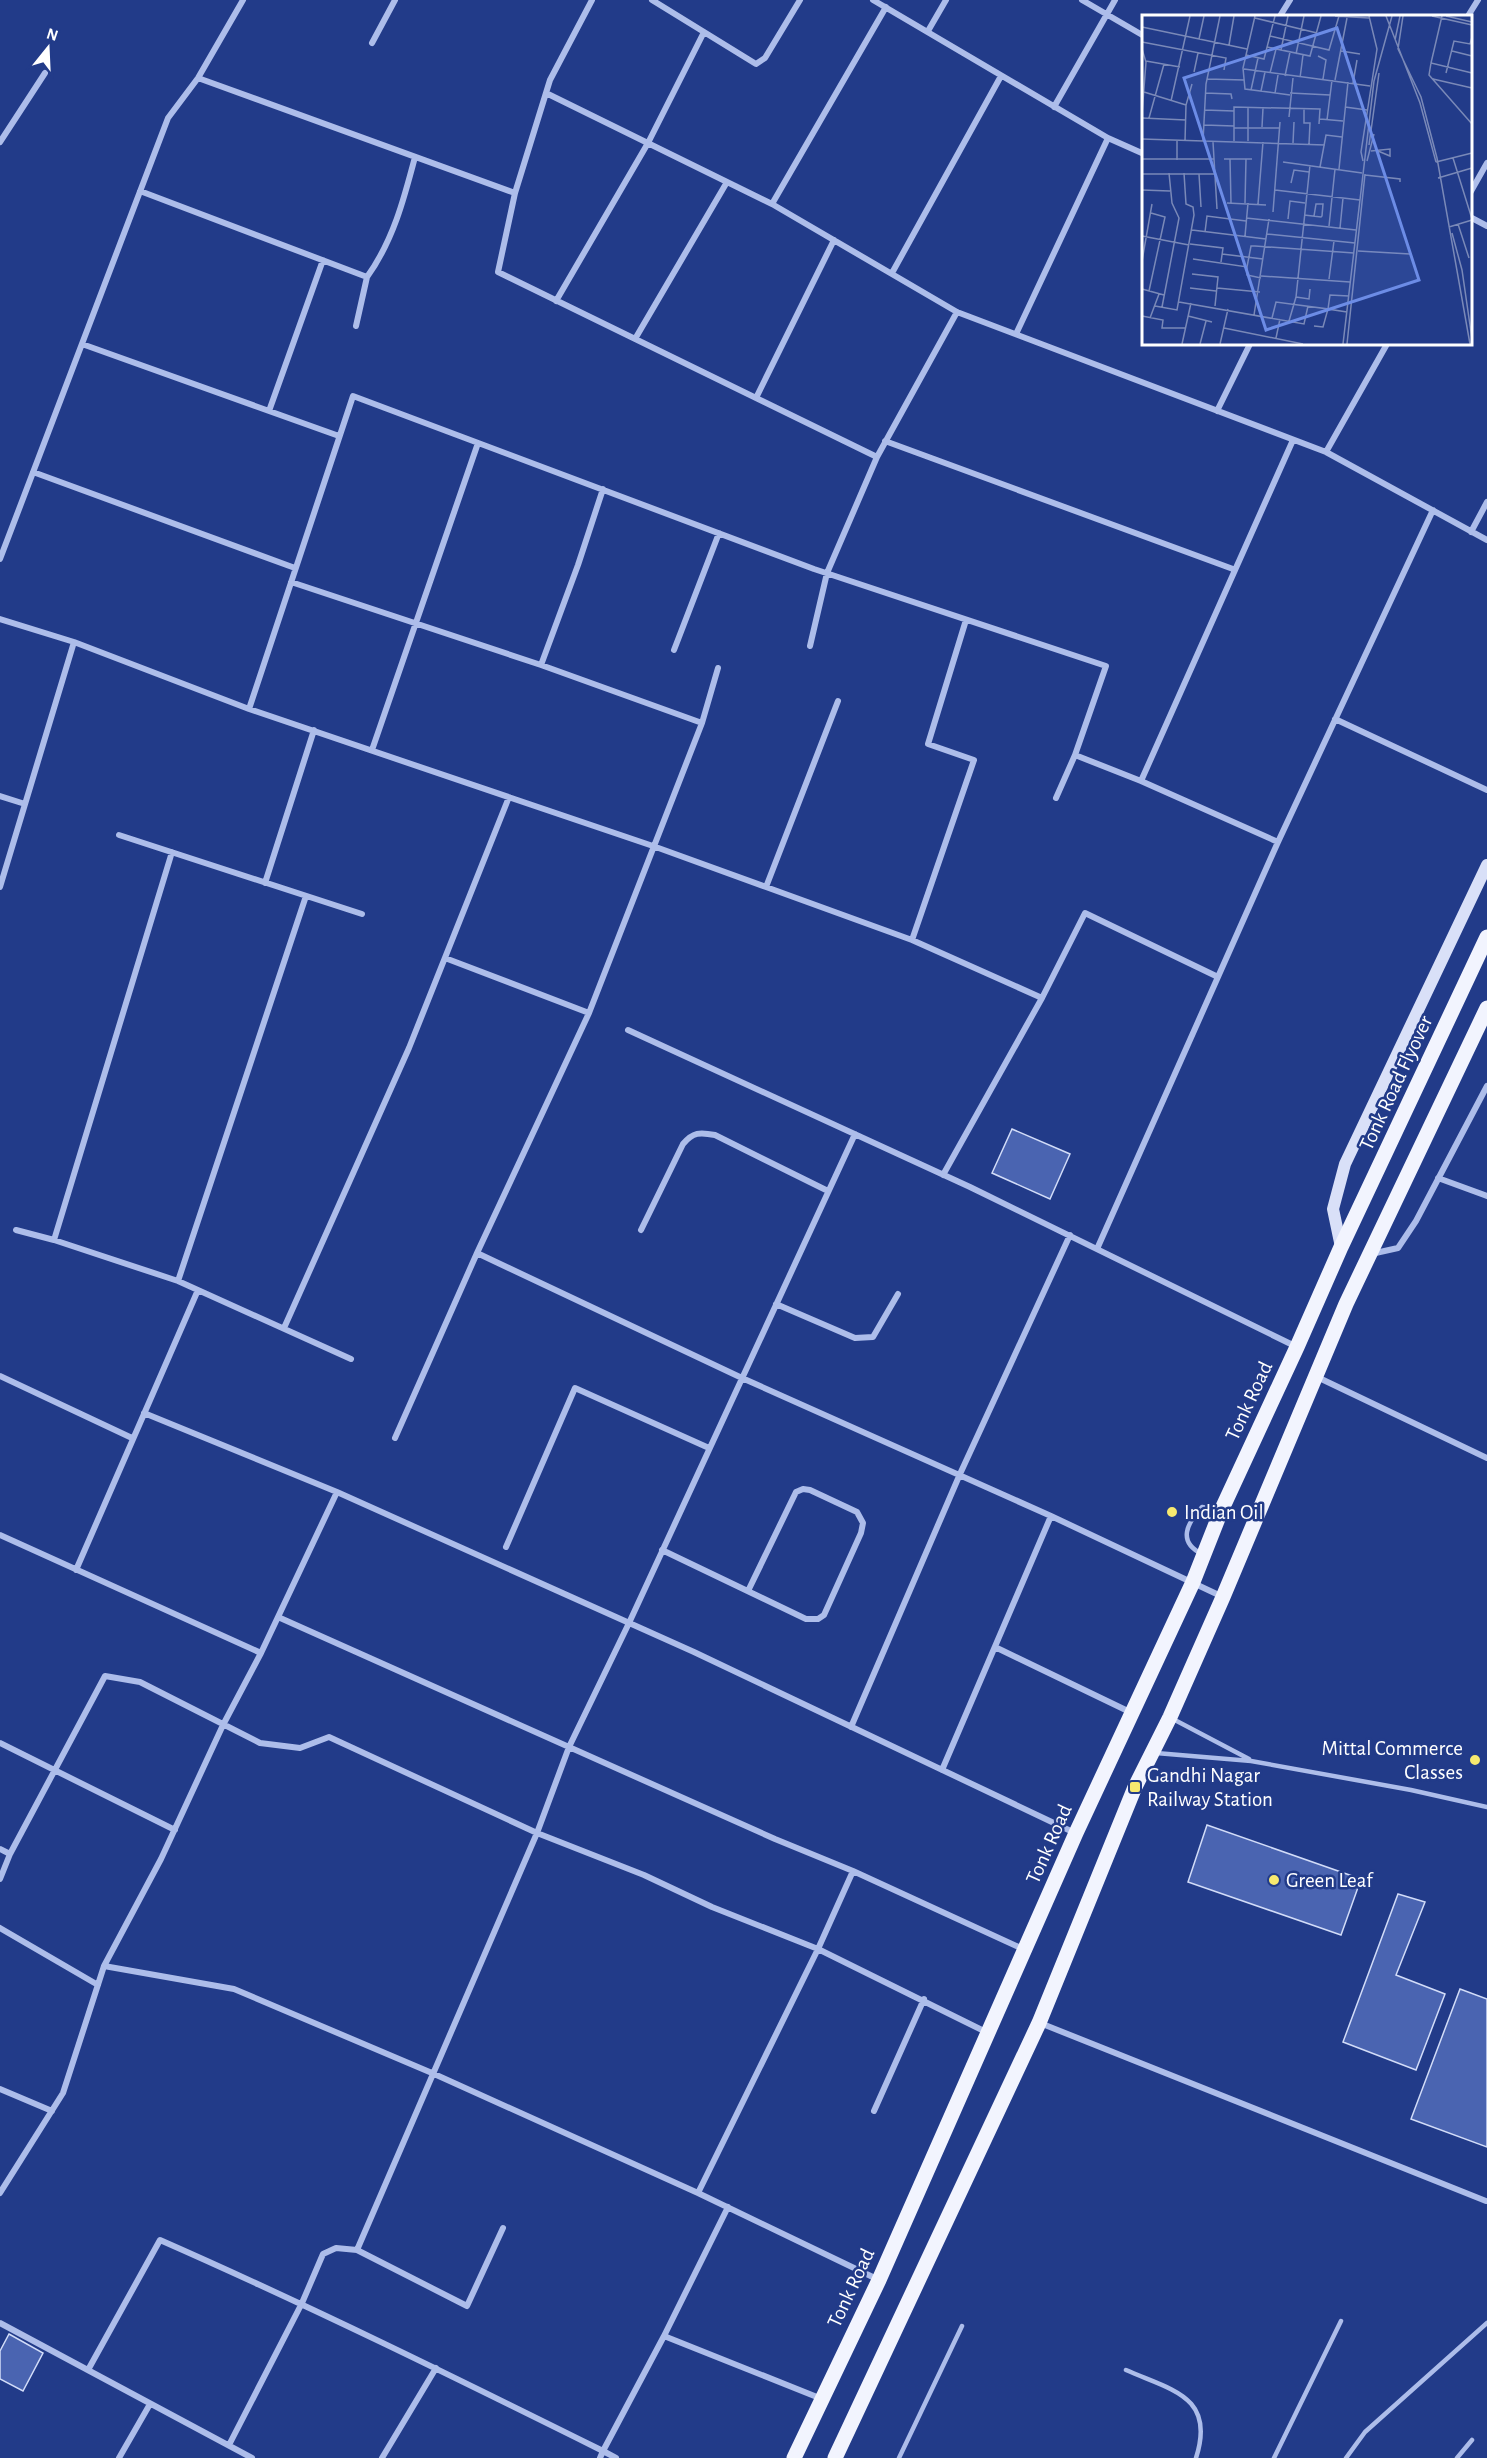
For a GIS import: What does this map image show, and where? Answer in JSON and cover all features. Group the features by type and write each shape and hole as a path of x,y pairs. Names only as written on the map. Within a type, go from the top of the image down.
{"main road":[{"name":"Tonk Road Flyover","path":"1341,1247 1487,937"},
{"path":"836,2458 1039,2023 1135,1787 1170,1717 1368,1254 1487,1008"},
{"name":"Tonk Road","path":"794,2458 879,2280 1076,1833 1193,1582 1221,1511 1341,1247"}],"street":[{"path":"0,560 168,118 198,78 243,0"},
{"path":"372,43 395,0"},
{"path":"592,0 550,80 515,193 498,272 877,457"},
{"path":"652,0 756,64 765,58 800,0"},
{"path":"873,0 1108,138 1142,154"},
{"path":"928,31 946,0"},
{"path":"1082,0 1142,35"},
{"path":"1054,107 1115,0"},
{"path":"1281,15 1290,0"},
{"path":"1469,15 1478,0"},
{"path":"772,204 886,7"},
{"path":"556,301 648,143 704,32"},
{"path":"0,142 45,73"},
{"path":"892,273 1001,76"},
{"path":"198,78 515,193"},
{"path":"546,93 772,204 957,312 1326,452 1487,540"},
{"path":"1016,334 1108,138"},
{"path":"356,326 367,277 383,255 404,200 415,157"},
{"path":"1472,189 1487,163"},
{"path":"635,339 727,182"},
{"path":"140,191 367,277"},
{"path":"1472,218 1487,226"},
{"path":"756,398 834,240"},
{"path":"269,411 323,261"},
{"path":"810,646 827,573 877,457 957,312"},
{"path":"82,344 339,436"},
{"path":"1217,411 1250,345"},
{"path":"1326,452 1385,345"},
{"path":"249,708 352,396 827,573 1106,666 1075,756 1056,798"},
{"path":"1141,780 1233,569 1293,440"},
{"path":"885,441 1233,569"},
{"path":"372,750 478,443"},
{"path":"33,472 295,567"},
{"path":"541,665 603,489"},
{"path":"1471,532 1487,502"},
{"path":"1097,1249 1278,842 1433,510"},
{"path":"674,650 719,533"},
{"path":"291,582 416,622 702,723"},
{"path":"0,619 74,642 249,708 653,846 912,940 1042,998"},
{"path":"912,940 974,760 928,744 966,620"},
{"path":"0,887 74,642"},
{"path":"395,1438 477,1253 590,1013 702,723 718,668"},
{"path":"766,887 838,700"},
{"path":"1335,719 1487,790"},
{"path":"265,883 314,730"},
{"path":"1075,756 1141,780 1278,842"},
{"path":"0,796 25,804"},
{"path":"284,1328 409,1048 509,797"},
{"path":"119,835 362,914"},
{"path":"54,1240 172,852"},
{"path":"1341,1247 1333,1209 1345,1164 1487,865"},
{"path":"178,1281 306,896"},
{"path":"943,1174 1042,998 1085,913 1218,977"},
{"path":"445,958 590,1013"},
{"path":"628,1030 943,1174 1297,1347"},
{"path":"1368,1254 1398,1248 1416,1221 1487,1086"},
{"path":"641,1230 683,1144 691,1135 701,1132 715,1135 828,1191"},
{"path":"357,2250 537,1833 568,1747 855,1134"},
{"path":"1438,1178 1487,1196"},
{"path":"16,1230 54,1240 178,1281 351,1359"},
{"path":"851,1727 960,1474 1070,1235"},
{"path":"477,1253 742,1378 960,1474 1222,1597"},
{"path":"76,1570 198,1290"},
{"path":"776,1304 855,1338 865,1338 873,1337 898,1294"},
{"path":"0,1376 132,1438"},
{"path":"1314,1376 1487,1458"},
{"path":"506,1547 575,1388 709,1448"},
{"path":"144,1413 337,1492 628,1623 1076,1833"},
{"path":"662,1550 806,1619 818,1619 824,1615 861,1533 863,1523 857,1512 810,1490 803,1489 796,1492 748,1591"},
{"path":"0,2193 63,2093 104,1966 175,1830 223,1725 261,1653 337,1492"},
{"path":"942,1770 1051,1516"},
{"path":"0,1535 261,1653"},
{"path":"278,1617 775,1839 853,1871 1025,1950"},
{"path":"995,1647 1132,1713"},
{"path":"0,1879 10,1854 53,1769 105,1676 140,1682 260,1743 300,1748 329,1737 537,1833 644,1875 712,1907 818,1949 924,1999 989,2034"},
{"path":"0,1743 175,1830"},
{"path":"0,1849 10,1854"},
{"path":"698,2193 818,1949 853,1871"},
{"path":"0,1928 98,1985"},
{"path":"104,1966 234,1989 432,2073 698,2193 879,2280"},
{"path":"874,2111 924,1999"},
{"path":"1039,2023 1486,2201"},
{"path":"0,2089 52,2111"},
{"path":"601,2455 664,2336 728,2207"},
{"path":"229,2445 302,2303 324,2254 336,2248 357,2250 467,2306 503,2228"},
{"path":"88,2370 160,2240 302,2303 436,2368 601,2455 616,2458"},
{"path":"0,2323 252,2458"},
{"path":"664,2336 822,2399"},
{"path":"382,2458 436,2368"},
{"path":"119,2458 150,2404"}],"lane":[{"path":"1205,1555 1192,1549 1187,1540 1189,1521 1202,1507 1211,1507 1221,1511"},
{"path":"1170,1717 1251,1761"},
{"path":"1152,1753 1251,1761 1411,1790 1487,1808"},
{"path":"1274,2458 1341,2321"},
{"path":"1346,2458 1365,2432 1487,2323"},
{"path":"900,2458 962,2326"},
{"path":"1126,2370 1189,2399 1199,2413 1201,2429 1196,2458"},
{"path":"1457,2458 1472,2440"}],"building":[{"path":"1012,1129 1070,1154 1050,1199 992,1173"},
{"name":"Green Leaf","path":"1207,1825 1361,1879 1341,1935 1188,1882"},
{"path":"1398,1894 1425,1902 1396,1975 1445,1994 1416,2070 1343,2042"},
{"path":"1460,1989 1487,1999 1487,2147 1411,2119"},
{"path":"9,2334 43,2353 23,2391 0,2379 0,2351"}],"place":[{"name":"Indian Oil","path":"1172,1512"},
{"name":"Mittal Commerce Classes","path":"1475,1760"},
{"name":"Gandhi Nagar Railway Station","path":"1135,1787"},
{"name":"Green Leaf","path":"1274,1880"}]}
